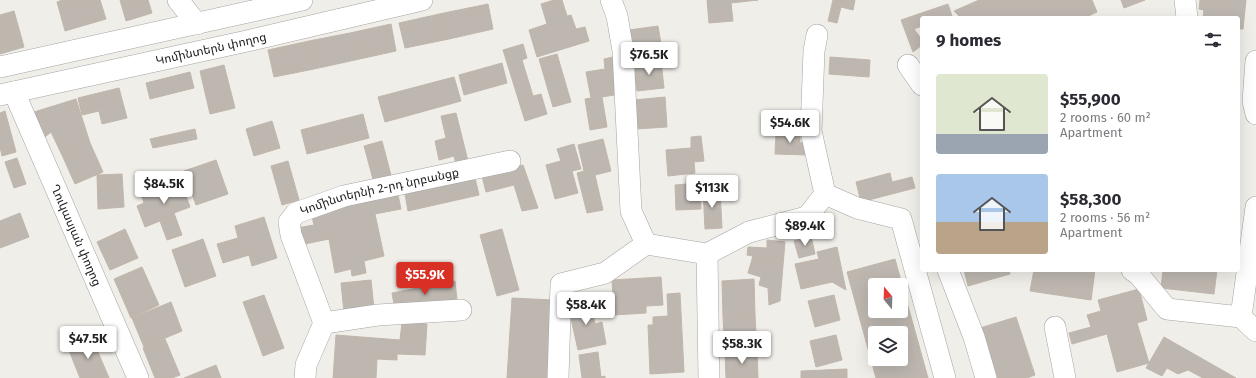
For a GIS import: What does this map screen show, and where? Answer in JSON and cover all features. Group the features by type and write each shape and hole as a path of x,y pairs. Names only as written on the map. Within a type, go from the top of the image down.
{"street":[{"path":"178,0 197,24"},
{"path":"0,67 197,24 240,7 302,0"},
{"name":"Կոմինտերն փողոց","path":"7,93 247,41 422,0"},
{"path":"611,0 617,16 623,51 631,211 646,244"},
{"path":"1185,0 1187,16"},
{"path":"240,7 247,41"},
{"path":"817,35 814,51 811,130 825,194"},
{"path":"1249,105 1256,61"},
{"path":"908,65 920,82"},
{"path":"1240,88 1249,105"},
{"name":"Ղուկասյան փողոց","path":"7,93 138,378"},
{"name":"Կոմինտերնի 2-րդ նրբանցք","path":"324,323 291,235 289,222 296,213 344,196 510,161"},
{"path":"558,378 561,284 606,273 646,244 707,254 749,232 807,217 825,194"},
{"path":"825,194 857,208 901,220 920,236"},
{"path":"1240,317 1256,207"},
{"path":"901,220 945,378"},
{"path":"707,254 709,378"},
{"path":"949,272 974,337 986,378"},
{"path":"1135,272 1167,309 1240,317 1256,331"},
{"path":"305,378 306,365 324,323 378,315 461,310"},
{"path":"1056,327 1066,378"}],"building":[{"path":"62,0 100,0 106,19 65,31 57,2"},
{"path":"120,0 148,0 152,13 126,21"},
{"path":"554,0 562,0 567,16 571,15 576,29 585,27 589,41 537,57 529,30 547,24 541,4"},
{"path":"707,0 758,0 731,3 733,21 709,23"},
{"path":"833,0 855,0 853,10 841,7 837,23 828,21"},
{"path":"979,0 1092,0 1097,12 1088,16 959,16 954,11"},
{"path":"1121,0 1145,0 1124,8"},
{"path":"1200,0 1246,0 1243,29 1240,29 1240,16 1203,16 1204,10 1199,9"},
{"path":"488,4 493,29 449,39 444,13"},
{"path":"948,4 952,16 920,16 920,27 914,29 920,37 920,47 913,52 901,20"},
{"path":"14,11 24,47 0,54 0,15"},
{"path":"444,13 449,39 405,48 399,23"},
{"path":"391,24 396,51 355,60 350,33"},
{"path":"658,26 663,56 634,60 629,30"},
{"path":"350,33 355,60 314,69 309,41"},
{"path":"309,41 314,69 274,77 268,50"},
{"path":"523,44 527,58 522,60 533,96 541,94 547,114 525,121 503,50"},
{"path":"557,54 571,102 553,107 539,59"},
{"path":"613,57 620,94 602,97 607,127 590,130 585,99 591,98 586,72 605,69 604,59"},
{"path":"830,57 870,60 869,77 829,74"},
{"path":"661,61 664,88 637,91 633,64"},
{"path":"502,63 507,83 464,95 459,75"},
{"path":"224,65 235,108 210,114 200,71"},
{"path":"190,72 194,88 150,99 146,83"},
{"path":"454,77 461,101 385,122 378,97"},
{"path":"119,88 127,118 102,124 99,111 82,115 78,98"},
{"path":"665,97 667,127 636,129 634,100"},
{"path":"76,99 90,143 62,155 51,132 45,137 34,112"},
{"path":"5,111 16,152 2,156 0,147 0,113"},
{"path":"456,113 468,161 456,164 454,156 439,160 435,141 446,138 441,116"},
{"path":"363,114 369,138 307,154 301,130"},
{"path":"272,121 280,148 254,156 246,129"},
{"path":"195,129 197,139 153,148 150,139"},
{"path":"776,133 800,133 800,143 808,142 807,155 775,154"},
{"path":"701,136 704,161 694,162 695,173 668,176 666,150 691,148 691,137"},
{"path":"603,139 611,171 595,175 603,210 587,213 577,173 584,171 578,145"},
{"path":"382,141 392,179 374,183 364,146"},
{"path":"90,143 103,172 75,184 62,155"},
{"path":"574,144 581,169 572,171 578,193 555,199 546,165 561,161 557,149"},
{"path":"17,158 26,184 14,188 5,162"},
{"path":"216,160 228,194 196,205 184,171"},
{"path":"288,161 299,200 282,205 271,166"},
{"path":"523,165 538,208 522,211 514,185 486,192 482,176"},
{"path":"890,173 892,182 912,177 915,188 861,202 856,182"},
{"path":"122,174 124,207 98,209 97,175"},
{"path":"178,174 190,207 174,213 182,235 167,240 160,221 145,227 137,206 144,203 139,188"},
{"path":"475,178 479,195 408,211 405,194"},
{"path":"700,183 701,209 676,210 675,185"},
{"path":"720,189 722,228 705,229 703,190"},
{"path":"398,195 401,209 375,214 384,256 364,261 366,273 352,276 351,269 335,273 329,239 300,245 297,228 314,225 311,212"},
{"path":"20,213 29,237 0,248 0,221"},
{"path":"264,217 277,258 252,266 249,255 223,263 217,244 238,238 235,226"},
{"path":"125,229 138,258 110,270 97,242"},
{"path":"502,229 519,290 497,296 480,235"},
{"path":"811,236 815,254 799,258 794,241"},
{"path":"203,239 216,276 185,287 172,250"},
{"path":"767,240 785,242 780,301 769,305 768,288 759,285 761,277 748,273 753,256 747,255 748,247 767,248"},
{"path":"837,247 846,290 832,282 801,289 795,264 819,259 817,252"},
{"path":"895,259 900,278 868,278 868,318 908,318 908,306 928,378 876,378 873,366 908,366 908,326 868,326 868,349 847,272"},
{"path":"142,267 159,305 131,318 114,279"},
{"path":"964,272 1010,272 1010,274 968,286"},
{"path":"1034,272 1095,272 1091,300 1030,291"},
{"path":"1163,272 1217,272 1214,294 1161,288"},
{"path":"661,277 663,305 646,306 646,313 614,315 612,280"},
{"path":"754,279 755,315 723,317 722,281"},
{"path":"371,280 374,309 344,312 341,283"},
{"path":"455,281 457,300 395,310 392,293"},
{"path":"1139,289 1147,320 1137,323 1149,363 1117,372 1107,334 1072,344 1069,333 1091,327 1087,315 1101,311 1098,300"},
{"path":"680,293 684,372 650,374 648,325 653,325 653,317 668,316 667,294"},
{"path":"264,295 284,348 263,356 243,302"},
{"path":"834,295 840,320 815,327 808,301"},
{"path":"512,298 553,300 548,378 507,378"},
{"path":"590,300 595,324 602,322 606,344 578,350 568,305"},
{"path":"171,302 182,331 144,347 132,318"},
{"path":"755,315 757,351 725,353 723,317"},
{"path":"1016,317 1035,375 1027,378 996,378 980,328"},
{"path":"402,322 427,324 425,355 397,354 397,360 377,359 376,378 333,378 336,335 400,340"},
{"path":"836,335 842,360 816,367 810,341"},
{"path":"1164,337 1236,378 1203,378 1188,370 1178,374 1167,368 1162,376 1146,368"},
{"path":"92,338 109,378 80,378 68,348"},
{"path":"165,339 180,375 172,378 155,378 143,348"},
{"path":"757,351 758,378 726,378 725,353"},
{"path":"598,352 601,377 605,376 605,378 582,378 579,355"},
{"path":"216,365 221,378 184,378"},
{"path":"847,369 847,378 801,378 801,371"}]}
